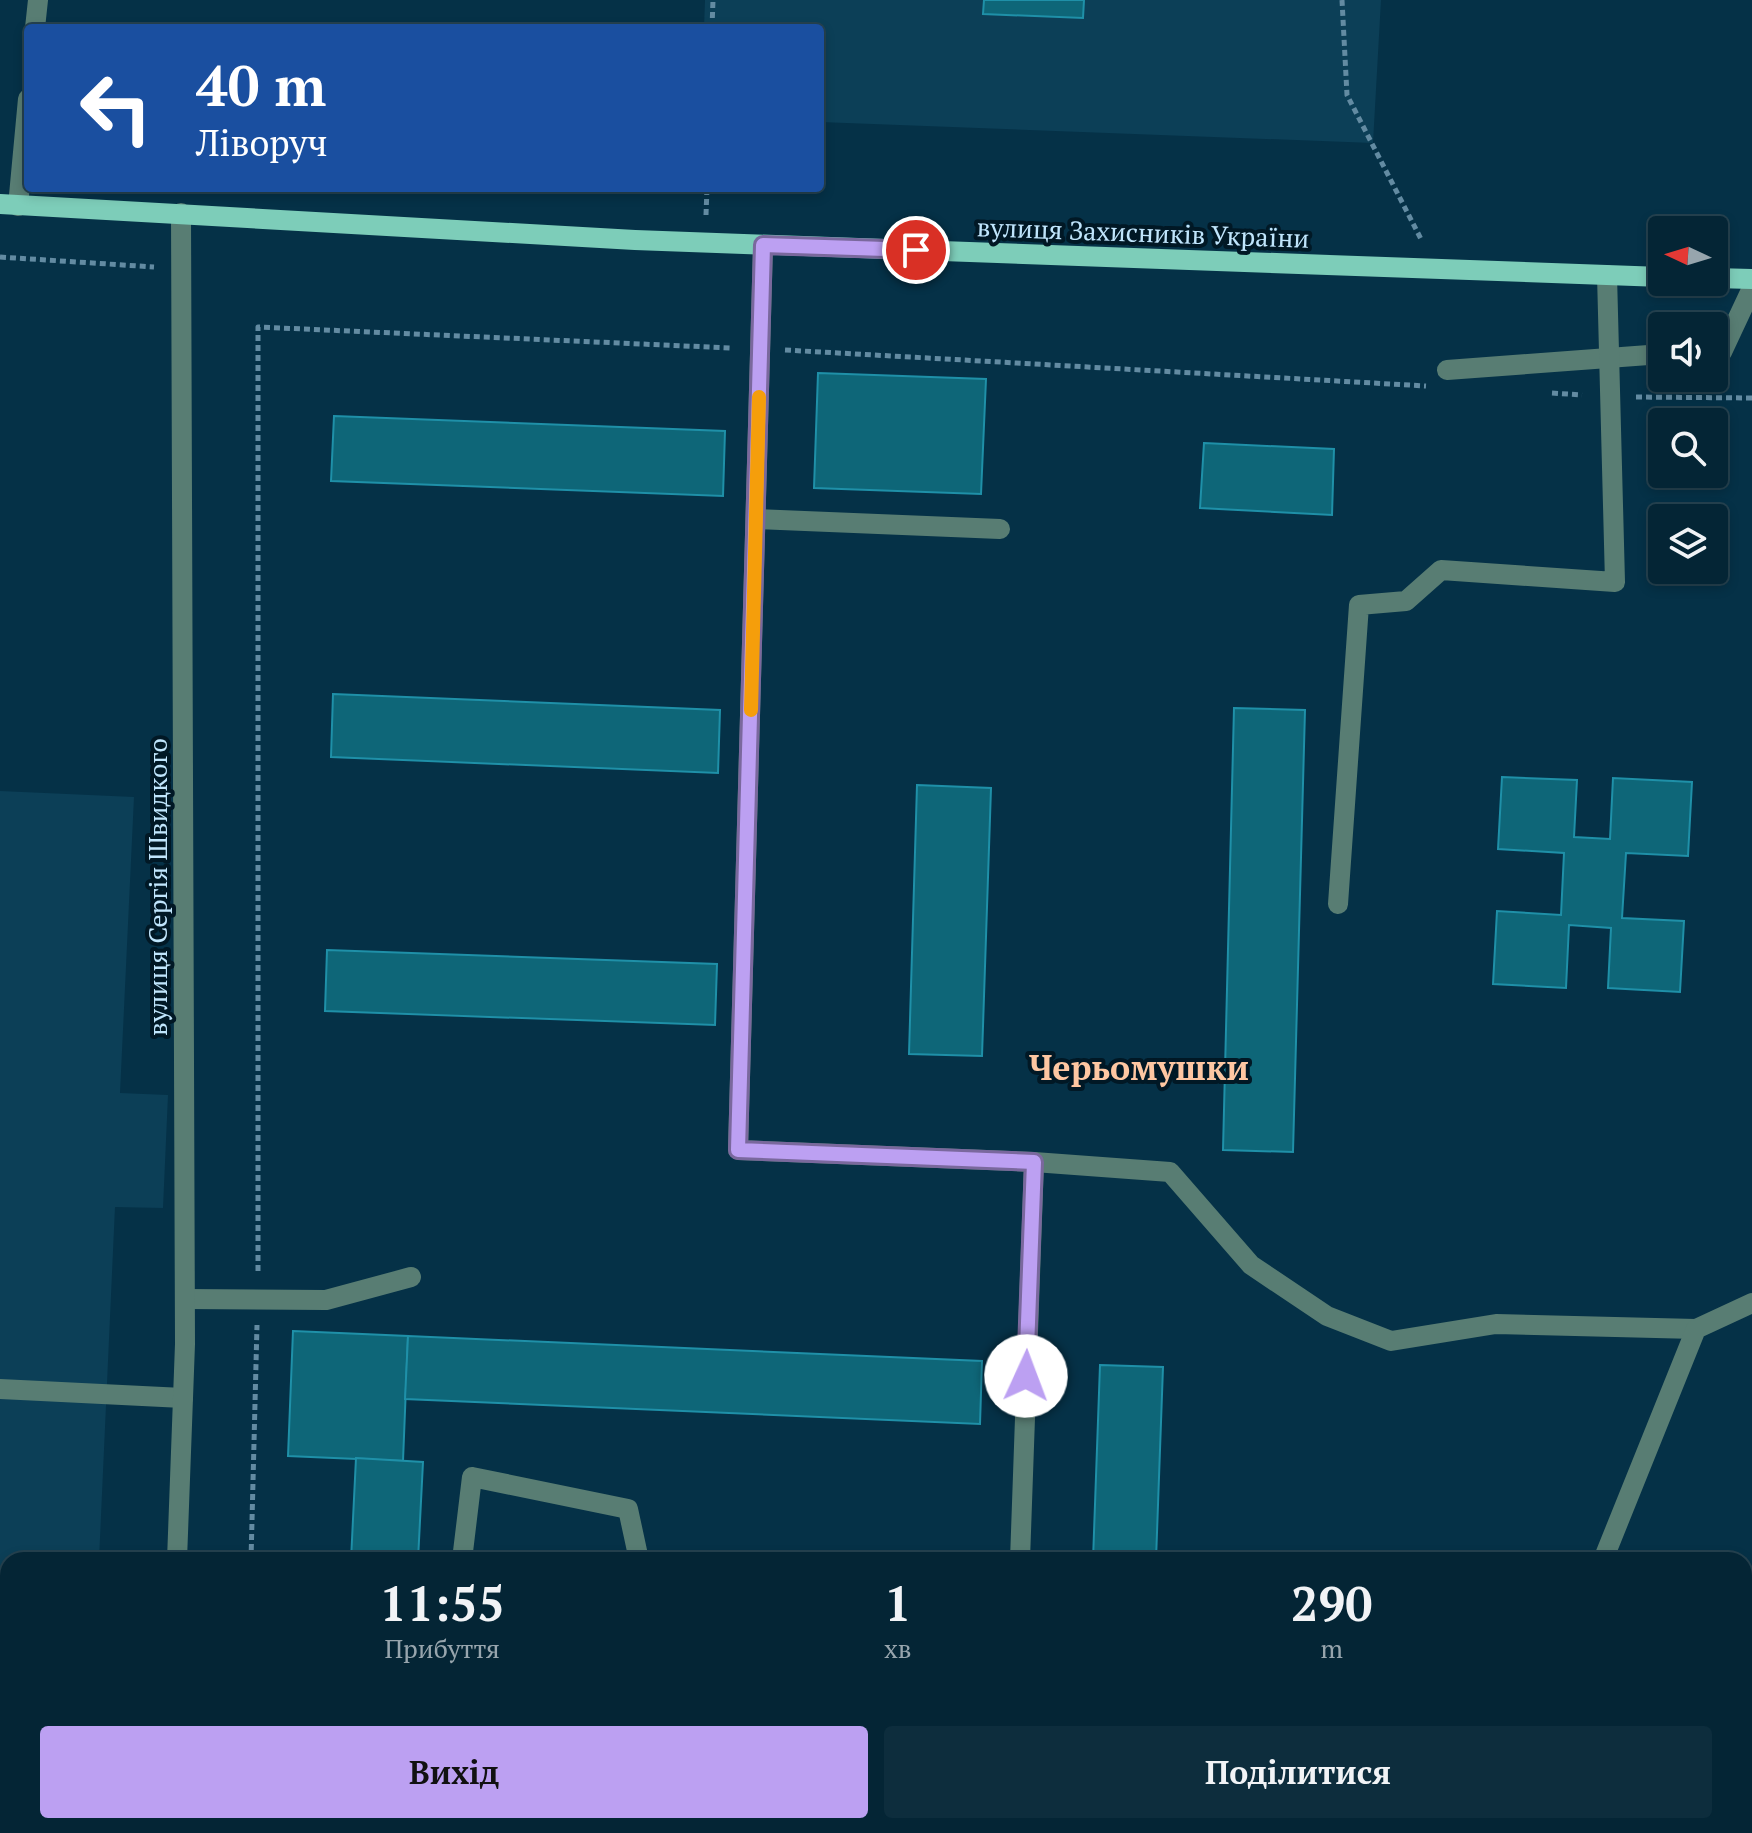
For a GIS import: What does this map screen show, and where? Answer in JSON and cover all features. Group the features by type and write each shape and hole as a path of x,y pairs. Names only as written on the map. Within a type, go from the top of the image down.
{"main road":[{"name":"вулиця Захисників України","path":"9,205 763,245 1648,276"},
{"path":"1728,278 1752,279"}],"street":[{"path":"35,24 38,0"},
{"path":"9,205 24,121"},
{"name":"вулиця Сергія Швидкого","path":"177,1552 185,1299 181,213"},
{"path":"763,245 738,1150 1034,1162 1170,1172 1251,1265 1327,1316 1391,1341 1496,1324 1696,1329 1752,1303"},
{"path":"1338,904 1359,605 1406,601 1441,570 1615,582 1607,275"},
{"path":"1728,339 1752,288"},
{"path":"1442,378 1609,356 1648,355"},
{"path":"756,519 1000,529"},
{"path":"1020,1552 1034,1162"},
{"path":"185,1299 326,1300 411,1277"},
{"path":"1606,1552 1696,1329"},
{"path":"0,1389 183,1398"},
{"path":"463,1552 472,1477 628,1509 637,1552"}],"path":[{"path":"712,24 713,0"},
{"path":"1342,0 1347,95 1436,269"},
{"path":"0,257 155,267"},
{"path":"251,1552 258,1299 258,327 1442,378"},
{"path":"1547,393 1752,398"}],"shaded area":[{"path":"705,0 1381,0 1373,143 824,122 824,24 704,24"},
{"path":"0,791 134,797 120,1093 168,1095 163,1208 115,1207 99,1552 0,1552"}],"building":[{"path":"984,0 1084,0 1083,18 983,14"},
{"path":"818,373 986,379 981,494 814,488"},
{"path":"334,416 725,431 723,496 331,481"},
{"path":"1204,443 1334,449 1332,515 1200,508"},
{"path":"333,694 720,710 718,773 331,757"},
{"path":"1234,708 1305,710 1293,1152 1223,1150"},
{"path":"1502,777 1577,780 1574,837 1610,839 1613,778 1692,782 1688,856 1626,853 1622,918 1684,921 1680,992 1608,988 1611,928 1569,925 1566,988 1493,984 1497,911 1561,915 1564,853 1498,849"},
{"path":"917,785 991,788 982,1056 909,1054"},
{"path":"327,950 717,964 715,1025 325,1011"},
{"path":"293,1331 408,1336 403,1461 288,1456"},
{"path":"408,1336 982,1361 980,1424 405,1399"},
{"path":"1100,1365 1163,1367 1156,1552 1093,1552"},
{"path":"356,1458 423,1462 418,1552 351,1552"}],"slow traffic":[{"path":"751,710 759,397"}],"district":[{"name":"Черьомушки","path":"1139,1068"}],"route":[{"path":"916,250 763,245 738,1150 1034,1162 1026,1376"}]}
